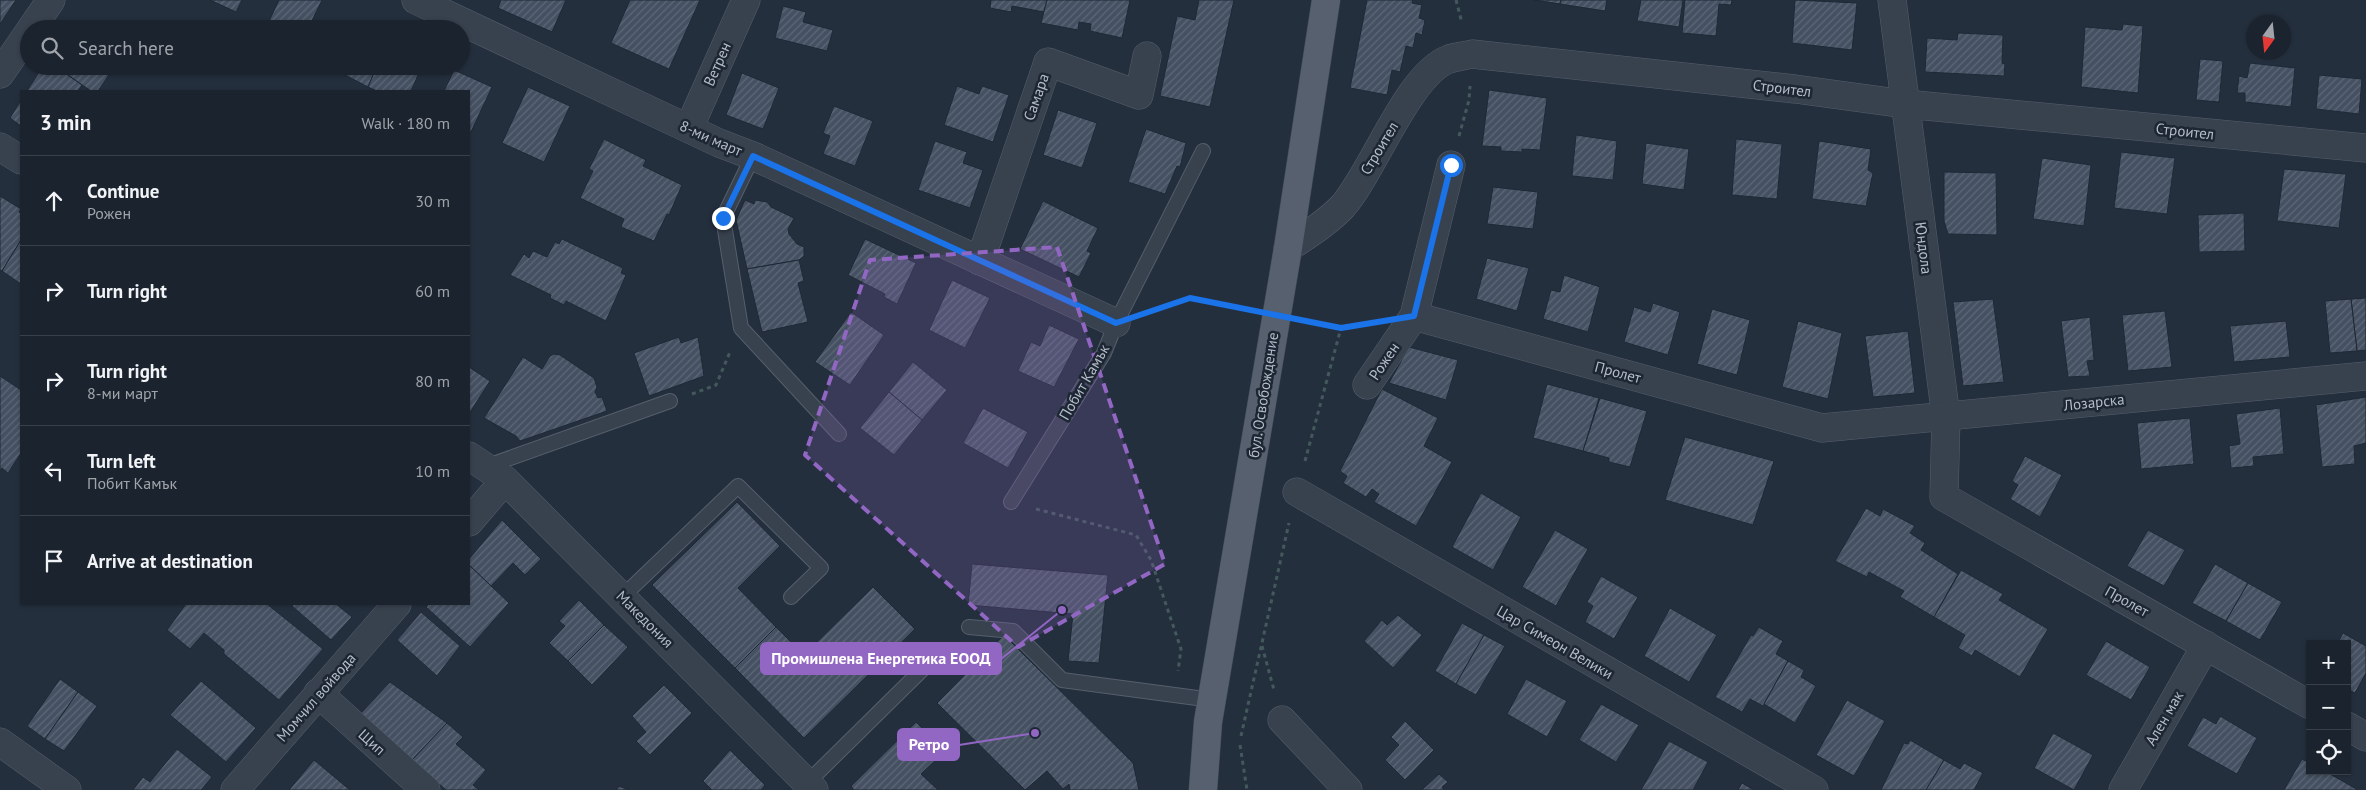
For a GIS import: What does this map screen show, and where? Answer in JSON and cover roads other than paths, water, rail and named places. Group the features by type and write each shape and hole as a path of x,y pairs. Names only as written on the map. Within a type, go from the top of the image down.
{"main road":[{"name":"бул. Освобождение","path":"1203,790 1208,722 1288,248 1326,0"}],"street":[{"path":"37,20 51,0"},
{"name":"8-ми март","path":"416,0 459,20"},
{"name":"Ветрен","path":"689,128 746,0"},
{"name":"Юндола","path":"1892,0 1946,417 1944,497"},
{"name":"8-ми март","path":"470,25 719,143 753,156 1116,323"},
{"path":"0,74 20,45"},
{"name":"Строител","path":"1288,248 1320,226 1343,205 1406,104 1431,71 1448,60 1472,54 1795,89 1905,104 2366,148"},
{"name":"Самара","path":"980,261 1048,62 1139,95 1147,56"},
{"path":"0,147 20,159"},
{"name":"Рожен","path":"1367,385 1414,316 1451,165"},
{"name":"Пролет","path":"1414,316 1822,428"},
{"name":"Лозарска","path":"1822,428 2366,376"},
{"path":"470,519 486,468"},
{"name":"Македония","path":"486,468 622,597 808,788"},
{"name":"Цар Симеон Велики","path":"1297,492 1814,790"},
{"name":"Пролет","path":"1944,497 2306,702"},
{"name":"Момчил войвода","path":"235,790 396,605"},
{"name":"Ален мак","path":"2123,790 2206,645"},
{"name":"Щип","path":"318,693 426,790"},
{"path":"1282,720 1348,790"},
{"path":"2351,728 2366,737"},
{"path":"0,742 67,790"}],"lane":[{"name":"Побит Камък","path":"1011,502 1104,353 1116,323 1203,151"},
{"path":"753,156 723,218 741,328 839,434"},
{"path":"486,468 670,401"},
{"path":"622,597 738,486 821,568 791,597"},
{"path":"969,627 1013,631 1062,680 1212,700"},
{"path":"808,788 938,654"}],"place":[{"name":"Промишлена Енергетика ЕООД","path":"1062,610"},
{"name":"Ретро","path":"1035,733"}]}
